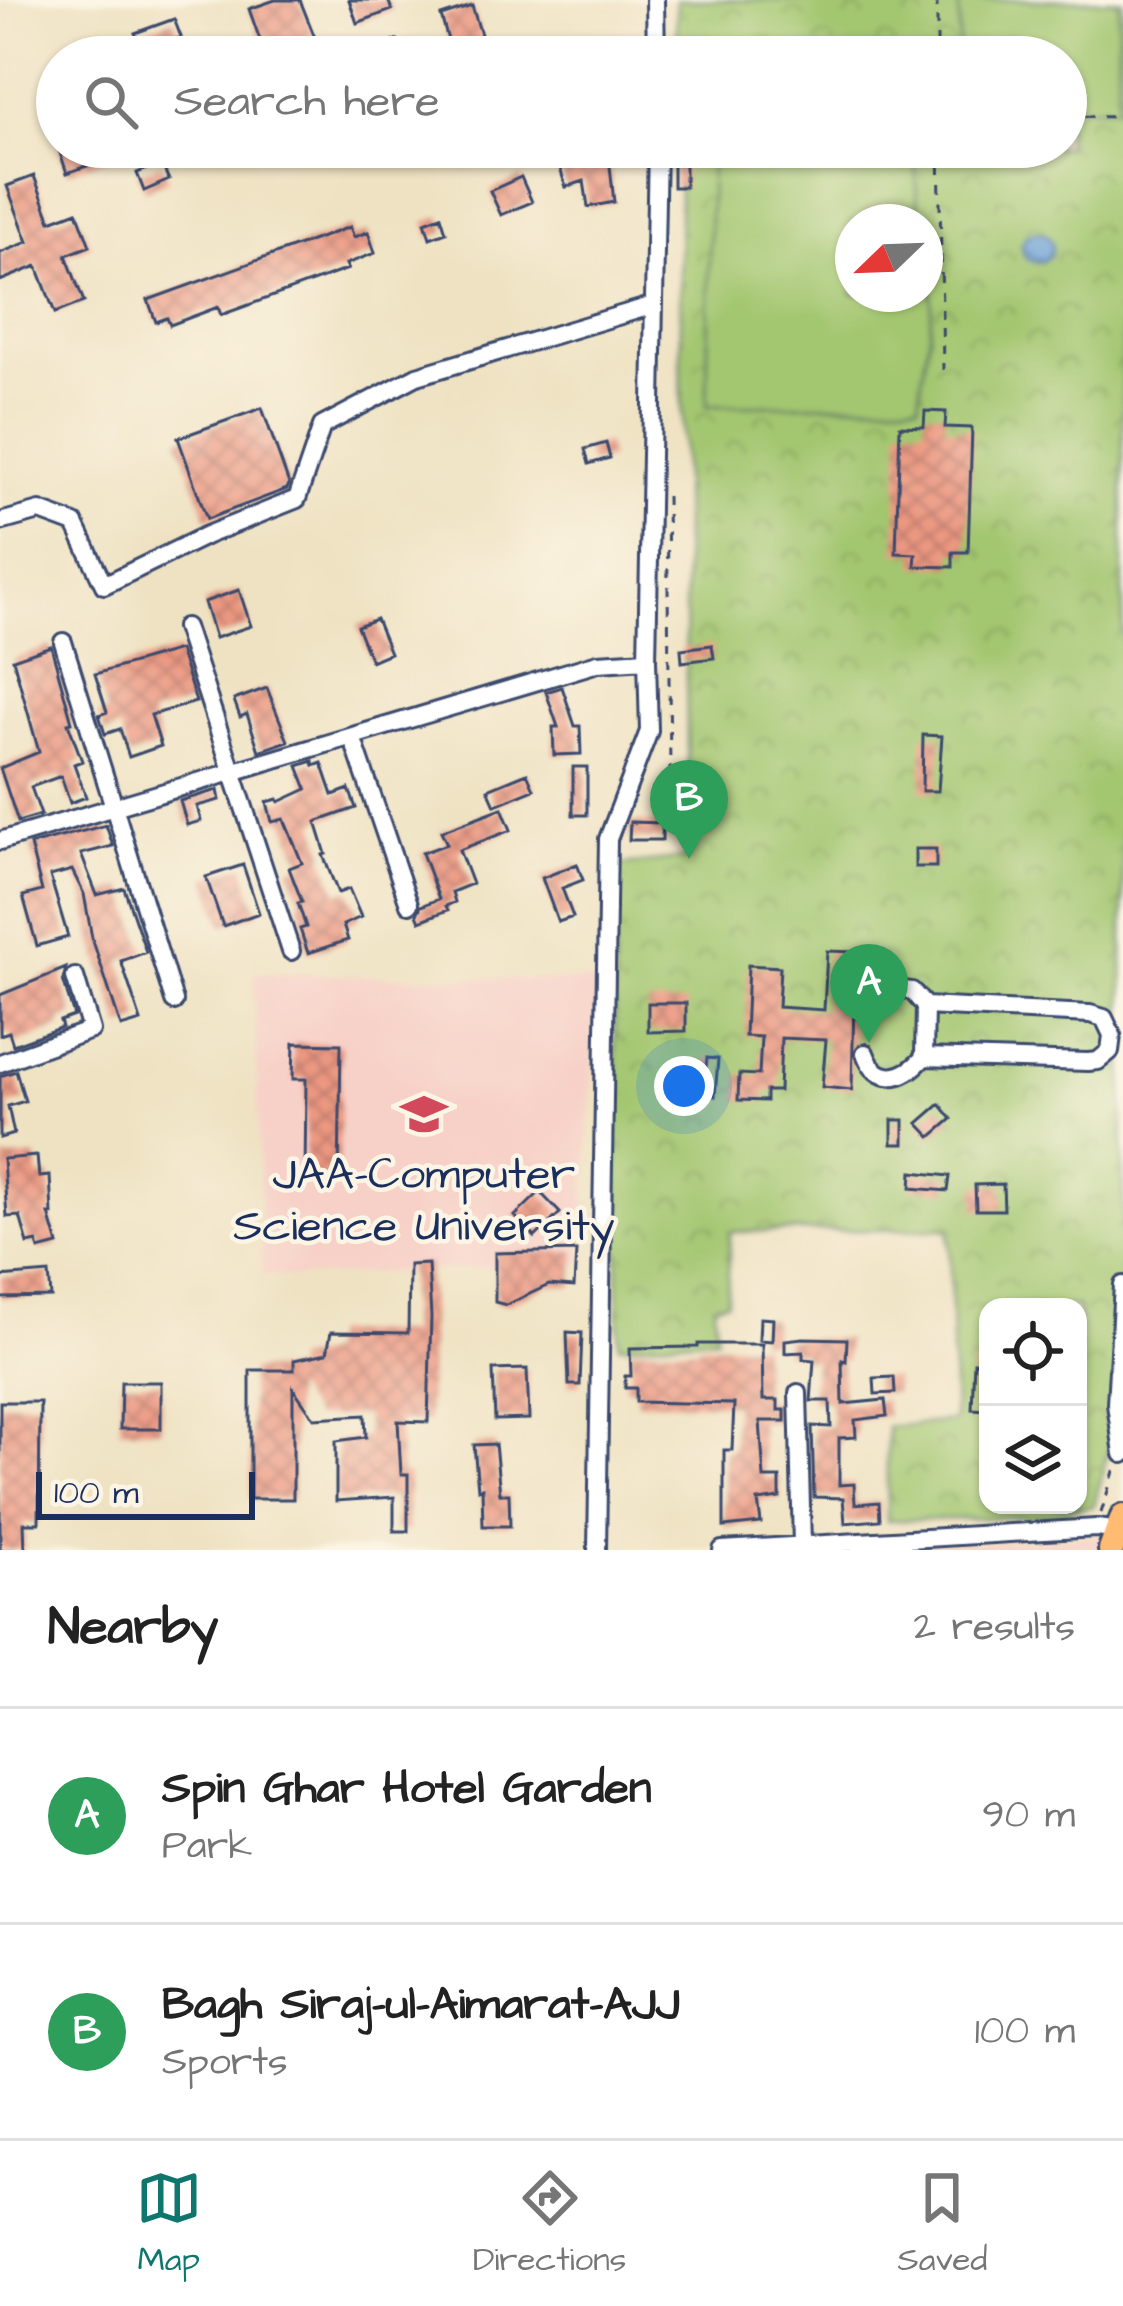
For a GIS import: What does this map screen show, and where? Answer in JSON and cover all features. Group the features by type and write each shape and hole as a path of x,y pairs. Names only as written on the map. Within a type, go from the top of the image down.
{"street":[{"path":"655,0 656,36"},
{"path":"597,1550 608,839 649,731 646,660 656,168"},
{"path":"0,522 40,511 75,524 104,585 206,535 298,500 322,426 417,376 653,305"},
{"path":"184,626 291,951"},
{"path":"63,642 174,1001"},
{"path":"0,841 598,663 646,660"},
{"path":"352,737 409,904"},
{"path":"0,1063 92,1030 75,977"},
{"path":"865,1012 872,996 884,989 912,991 926,1006 1090,1014 1104,1018 1117,1043 1098,1061 1088,1062 924,1057"},
{"path":"866,1053 870,1067 882,1076 896,1078 911,1072 924,1057 926,1006"},
{"path":"1122,1451 1116,1404 1123,1285"},
{"path":"798,1393 802,1545"},
{"path":"722,1550 1114,1531"}],"path":[{"path":"937,0 937,36"},
{"path":"1087,116 1123,117"},
{"path":"939,168 943,370"},
{"path":"667,484 670,770"},
{"path":"1114,1531 1122,1451"}],"shaded area":[{"name":"JAA-Computer Science University","path":"254,973 597,981 582,1263 262,1275"},
{"path":"1104,1536 1103,1550 846,1550"}],"green space":[{"path":"676,0 1123,0 1123,1410 1116,1420 1094,1506 1087,1507 1087,1298 979,1298 979,1514 1050,1514 887,1521 887,1427 954,1421 949,1229 730,1232 727,1301 714,1304 716,1337 619,1345 613,866 689,858 678,168 1087,168 1087,36 677,36"},
{"path":"959,0 1118,0 1117,107 1087,107 1087,36 959,36"},
{"path":"711,168 916,168 918,204 835,204 835,312 931,312 919,403 707,406"}],"water":[{"path":"1037,232 1052,247 1037,262 1022,247"}],"building":[{"path":"275,0 300,0 314,36 259,36 249,9"},
{"path":"349,0 388,0 392,10 357,23"},
{"path":"472,6 481,36 447,36 441,16"},
{"path":"174,19 181,36 136,36"},
{"path":"163,168 169,180 144,191 137,173"},
{"path":"560,168 610,168 614,202 588,207 584,181 566,187"},
{"path":"673,168 685,168 685,187 673,187"},
{"path":"34,176 51,221 77,211 90,246 66,255 84,302 55,313 37,266 0,281 0,253 28,242 7,186"},
{"path":"521,177 532,202 501,215 490,191"},
{"path":"441,216 446,232 430,238 425,222"},
{"path":"350,227 354,237 368,232 375,253 346,264 348,269 221,315 218,307 170,325 167,318 156,322 148,300"},
{"path":"262,408 287,489 207,519 178,438"},
{"path":"925,411 946,412 945,427 972,428 968,552 953,552 953,567 915,566 916,554 896,553 900,426 924,427"},
{"path":"606,443 610,458 589,464 585,449"},
{"path":"239,590 251,626 215,638 204,602"},
{"path":"376,619 390,653 371,661 357,626"},
{"path":"712,645 714,658 682,662 681,649"},
{"path":"51,646 72,722 68,723 82,761 74,764 86,797 70,803 61,776 31,787 41,815 18,822 0,768 39,752 13,659"},
{"path":"179,650 196,702 151,715 161,746 129,757 120,729 105,734 99,715 107,712 95,674"},
{"path":"562,687 575,726 580,726 581,754 554,755 553,727 558,727 546,692"},
{"path":"267,688 288,741 259,751 247,714 240,717 234,700"},
{"path":"923,735 942,736 938,791 922,791"},
{"path":"313,761 314,766 322,763 333,795 349,789 356,808 316,822 338,893 349,889 361,917 343,925 348,940 308,953 300,929 306,927 298,903 302,902 289,868 302,863 284,819 272,822 267,802 279,802 307,789 298,766"},
{"path":"573,767 587,767 587,815 573,815"},
{"path":"527,773 534,789 495,805 488,789"},
{"path":"218,790 220,800 197,806 201,821 187,825 180,801"},
{"path":"502,808 511,830 459,850 472,884 452,892 455,902 446,906 448,910 420,921 421,906 439,899 422,853 447,844 441,831"},
{"path":"630,822 662,823 662,840 629,840"},
{"path":"106,825 113,846 81,854 97,895 124,888 146,952 121,961 141,1021 121,1027 92,938 84,894 72,870 50,876 68,937 37,946 23,896 42,891 30,845"},
{"path":"915,849 936,849 936,867 915,867"},
{"path":"577,864 583,880 562,888 573,917 558,922 542,878"},
{"path":"243,865 259,913 223,926 206,877"},
{"path":"827,951 855,952 852,1090 822,1087 826,1040 781,1038 779,1091 766,1091 766,1101 738,1100 739,1074 759,1075 761,1037 745,1036 748,965 780,967 778,1007 824,1010"},
{"path":"66,968 63,980 74,1016 60,1021 62,1027 13,1045 9,1032 0,1035 0,995"},
{"path":"648,1003 686,1003 686,1031 648,1032"},
{"path":"294,1043 341,1044 339,1179 305,1179 306,1079 293,1079"},
{"path":"707,1058 718,1059 715,1096 690,1088 692,1066 706,1067"},
{"path":"16,1071 25,1101 8,1106 14,1134 0,1138 0,1076"},
{"path":"940,1104 952,1119 931,1137 918,1123"},
{"path":"892,1120 904,1120 904,1144 892,1144"},
{"path":"37,1156 39,1177 50,1176 49,1214 58,1245 39,1250 37,1242 28,1244 20,1216 7,1217 3,1159"},
{"path":"912,1172 950,1176 948,1191 911,1188"},
{"path":"1003,1184 1004,1210 976,1210 975,1185"},
{"path":"540,1192 560,1213 535,1237 515,1216"},
{"path":"576,1251 574,1287 549,1285 506,1305 495,1302 495,1253"},
{"path":"428,1264 428,1422 398,1421 401,1474 408,1474 408,1531 394,1531 394,1497 336,1501 336,1441 366,1437 365,1415 314,1418 293,1388 293,1499 250,1499 250,1370 294,1370 294,1360 327,1353 331,1332 408,1333 409,1265"},
{"path":"49,1273 51,1297 0,1298 0,1277"},
{"path":"760,1318 773,1319 772,1341 759,1340"},
{"path":"567,1332 582,1333 580,1385 569,1385"},
{"path":"847,1339 846,1361 842,1360 843,1404 885,1400 887,1416 855,1420 856,1437 839,1438 839,1485 854,1484 855,1504 879,1502 880,1520 845,1523 843,1498 814,1497 812,1426 831,1427 830,1401 811,1401 814,1360 803,1359 803,1352 785,1353 785,1340"},
{"path":"762,1344 763,1400 778,1400 785,1421 760,1421 764,1478 780,1478 780,1498 758,1501 761,1523 724,1527 724,1450 732,1450 734,1404 636,1402 636,1388 625,1388 625,1376 631,1376 630,1348"},
{"path":"974,1362 979,1362 979,1409 972,1409"},
{"path":"527,1369 529,1419 495,1420 493,1370"},
{"path":"894,1377 895,1393 875,1394 874,1378"},
{"path":"121,1382 161,1382 161,1429 120,1429"},
{"path":"0,1402 40,1402 39,1523 24,1523 25,1550 0,1550"},
{"path":"495,1444 500,1494 509,1494 510,1526 483,1526 474,1445"}],"place":[{"name":"Bagh Siraj-ul-Aimarat-AJJ","path":"689,859"},
{"name":"Spin Ghar Hotel Garden","path":"869,1043"},
{"name":"JAA-Computer Science University","path":"424,1114"}]}
